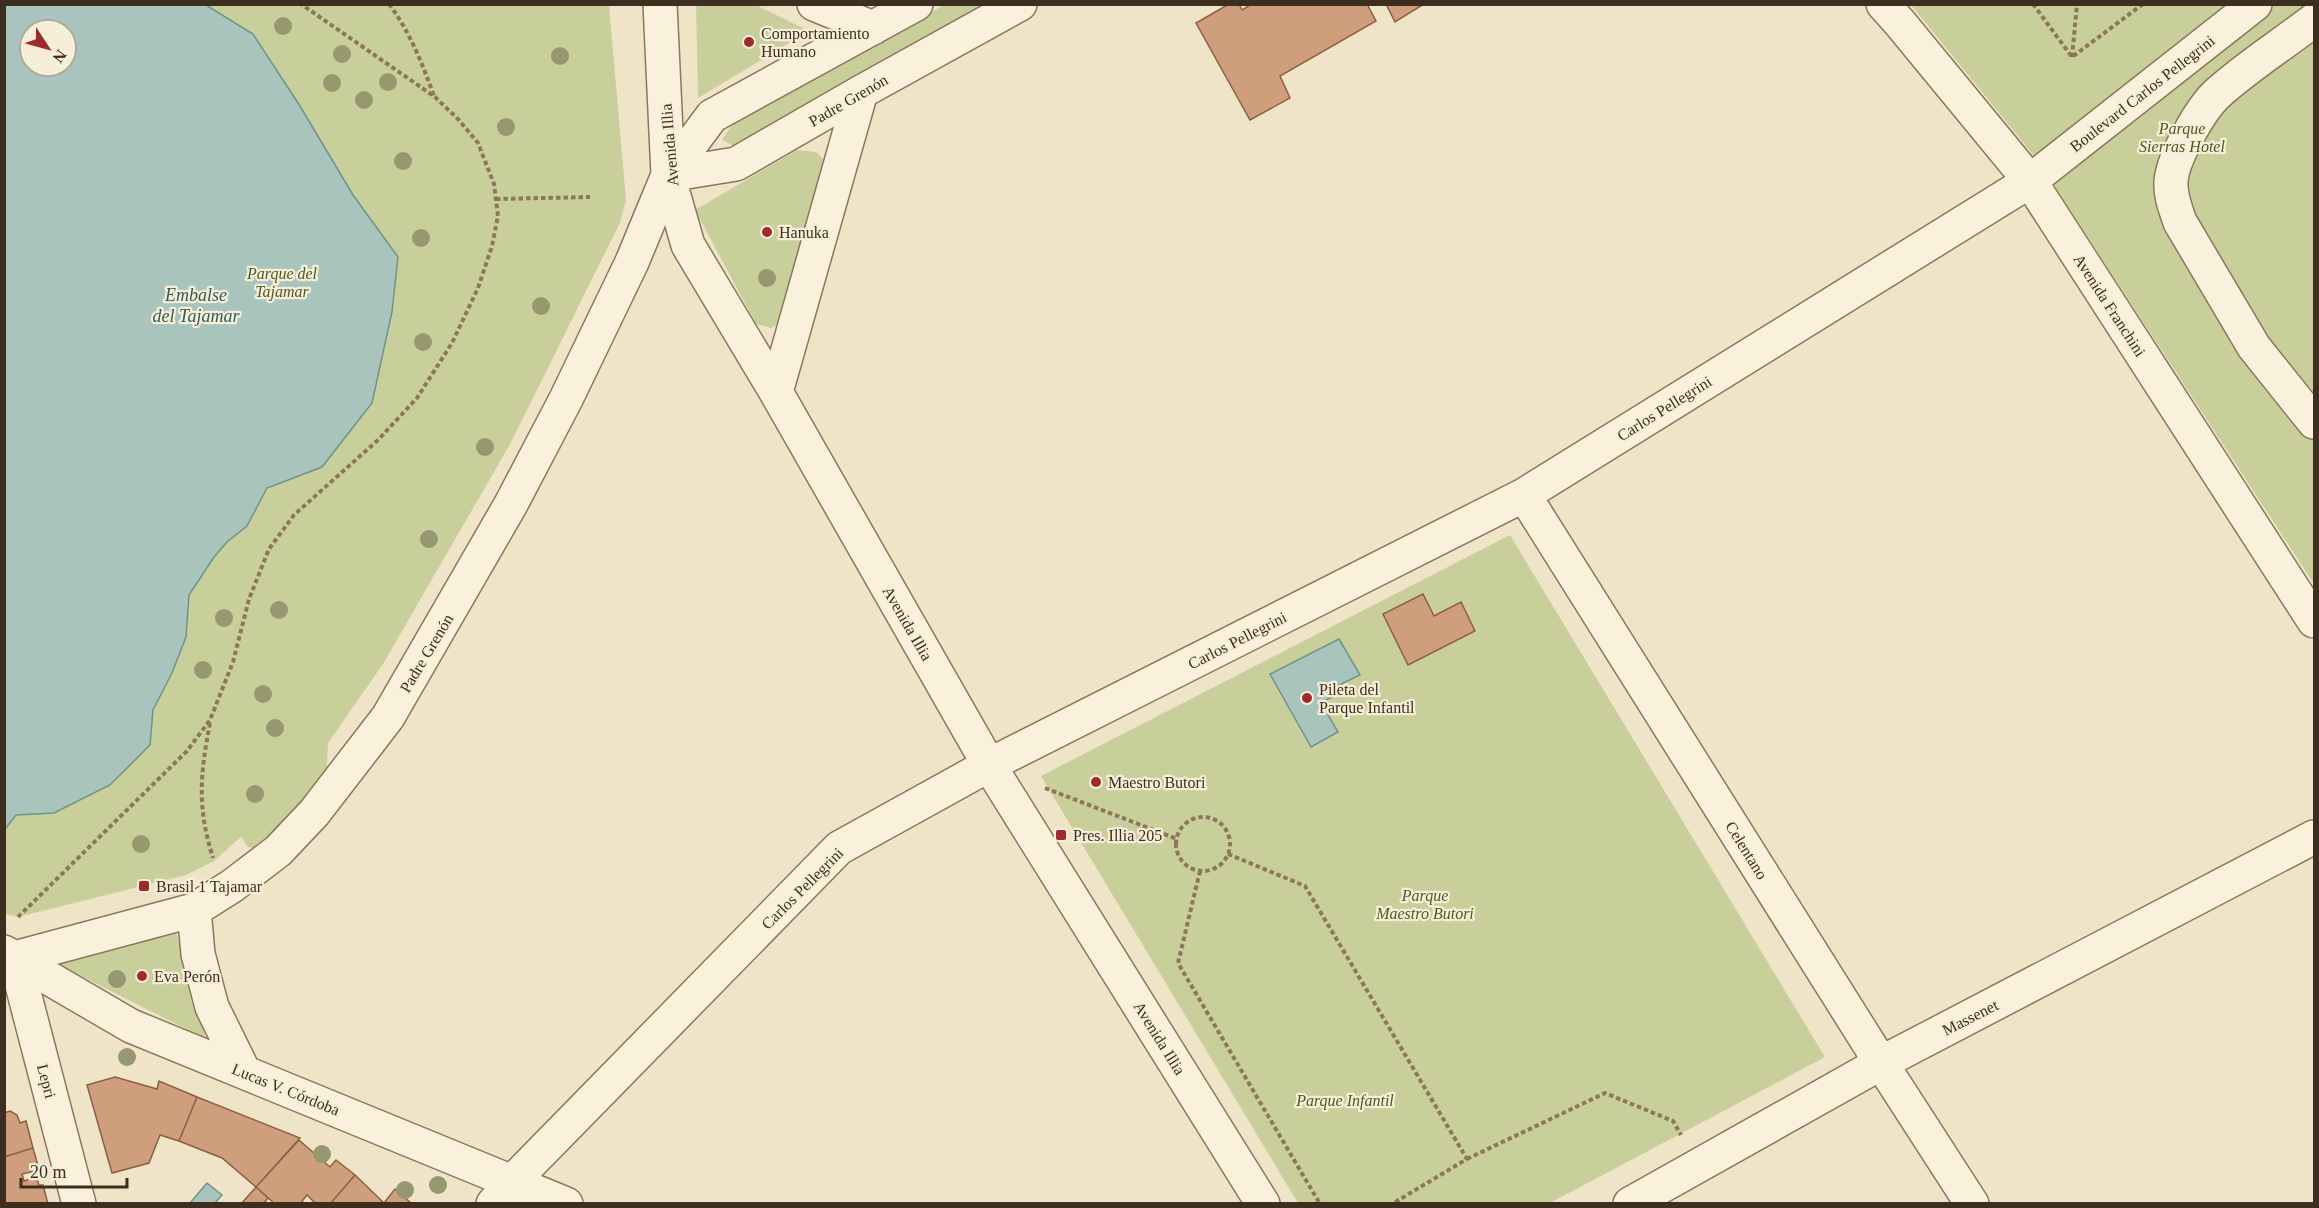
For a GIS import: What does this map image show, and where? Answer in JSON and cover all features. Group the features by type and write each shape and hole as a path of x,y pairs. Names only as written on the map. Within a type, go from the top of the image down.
{"street":[{"name":"Avenida Illia","path":"660,4 668,175 688,244 776,392 989,765 1263,1203"},
{"path":"814,4 873,28"},
{"name":"Padre Grenón","path":"8,956 194,910 232,886 278,851 315,813 388,717 500,524 566,399 632,262 668,175 712,116 916,4"},
{"name":"Padre Grenón","path":"668,175 736,164 1020,4"},
{"name":"Avenida Franchini","path":"1883,4 2030,181 2314,621"},
{"name":"Boulevard Carlos Pellegrini","path":"2030,181 2255,4"},
{"path":"2314,20 2216,94 2187,136 2177,159 2171,182 2173,202 2180,222 2254,347 2314,422"},
{"path":"776,392 861,92"},
{"name":"Carlos Pellegrini","path":"503,1193 839,848 989,765 1524,495 2030,181"},
{"name":"Celentano","path":"1524,495 1881,1063 1972,1203"},
{"name":"Massenet","path":"1630,1203 1881,1063 2314,837"},
{"path":"194,910 198,954 212,1007 244,1072"},
{"name":"Lucas V. Córdoba","path":"8,956 130,1026 244,1072 503,1193 566,1203"},
{"name":"Lepri","path":"8,956 79,1203"}],"path":[{"path":"214,861 205,831 200,792 202,762 210,720 233,662 249,598 269,549 294,515 379,439 417,398 452,343 478,288 492,246 498,216 494,184 478,143 458,119 435,97 301,4"},
{"path":"389,4 403,23 435,97"},
{"path":"2033,4 2072,57"},
{"path":"2072,57 2077,4"},
{"path":"2072,57 2143,4"},
{"path":"495,199 590,197"},
{"path":"18,917 187,751 210,720"},
{"path":"1044,787 1177,839"},
{"path":"1211,818 1218,822 1228,836 1230,845 1228,854 1217,867 1200,871 1191,868 1179,856 1177,839 1186,824 1193,819 1211,818"},
{"path":"1228,854 1305,886 1467,1159"},
{"path":"1200,871 1178,963 1320,1203"},
{"path":"1392,1203 1467,1159 1605,1093 1673,1121 1697,1166"}],"green space":[{"name":"Parque del Tajamar","path":"5,5 609,5 626,200 620,223 509,446 383,664 328,743 326,788 266,851 248,847 241,837 214,861 186,875 18,917 5,914 5,829 16,815"},
{"path":"696,5 756,5 809,31 698,98"},
{"path":"944,5 995,5 738,148 722,140 734,122"},
{"name":"Parque Sierras Hotel","path":"1911,5 2314,5 2314,584 2039,162"},
{"path":"797,150 816,152 829,164 782,322 771,328 756,324 695,210"},
{"name":"Parque Maestro Butori","path":"1510,535 1825,1057 1550,1203 1298,1203 1041,776"},
{"path":"176,931 206,1039 47,959"}],"water":[{"name":"Embalse del Tajamar","path":"5,4 206,5 253,34 300,106 353,195 398,257 392,312 372,403 322,467 267,488 247,526 227,542 214,557 189,595 186,637 172,673 153,710 150,745 110,785 54,813 16,815 5,829"},
{"name":"Pileta del Parque Infantil","path":"1339,639 1360,675 1337,686 1341,692 1321,703 1338,732 1311,747 1270,674"},
{"path":"207,1183 222,1195 215,1203 190,1203"}],"building":[{"path":"1229,4 1239,4 1242,10 1252,4 1367,4 1376,21 1280,76 1290,98 1250,120 1196,23"},
{"path":"1386,4 1424,4 1395,22"},
{"path":"1423,594 1434,616 1461,602 1475,631 1408,665 1383,614"},
{"path":"115,1077 157,1089 159,1081 197,1097 179,1141 160,1135 149,1163 112,1173 87,1085"},
{"path":"197,1097 300,1138 256,1187 222,1158 179,1141"},
{"path":"10,1111 17,1115 20,1123 26,1121 33,1148 4,1157 4,1113"},
{"path":"299,1140 330,1167 336,1160 355,1175 330,1204 316,1204 307,1195 300,1204 275,1204 256,1187"},
{"path":"33,1148 39,1170 22,1174 24,1181 36,1177 39,1185 43,1185 48,1204 4,1204 4,1157"},
{"path":"355,1175 384,1203 395,1189 412,1204 330,1204"},
{"path":"256,1187 268,1198 263,1204 241,1204"}],"place":[{"name":"Comportamiento Humano","path":"749,42"},
{"name":"Hanuka","path":"767,232"},
{"name":"Pileta del Parque Infantil","path":"1307,698"},
{"name":"Maestro Butori","path":"1096,782"},
{"name":"Pres. Illia 205","path":"1061,835"},
{"name":"Brasil 1 Tajamar","path":"144,886"},
{"name":"Eva Perón","path":"142,976"}],"park label":[{"name":"Parque Infantil","path":"1345,1100"}]}
